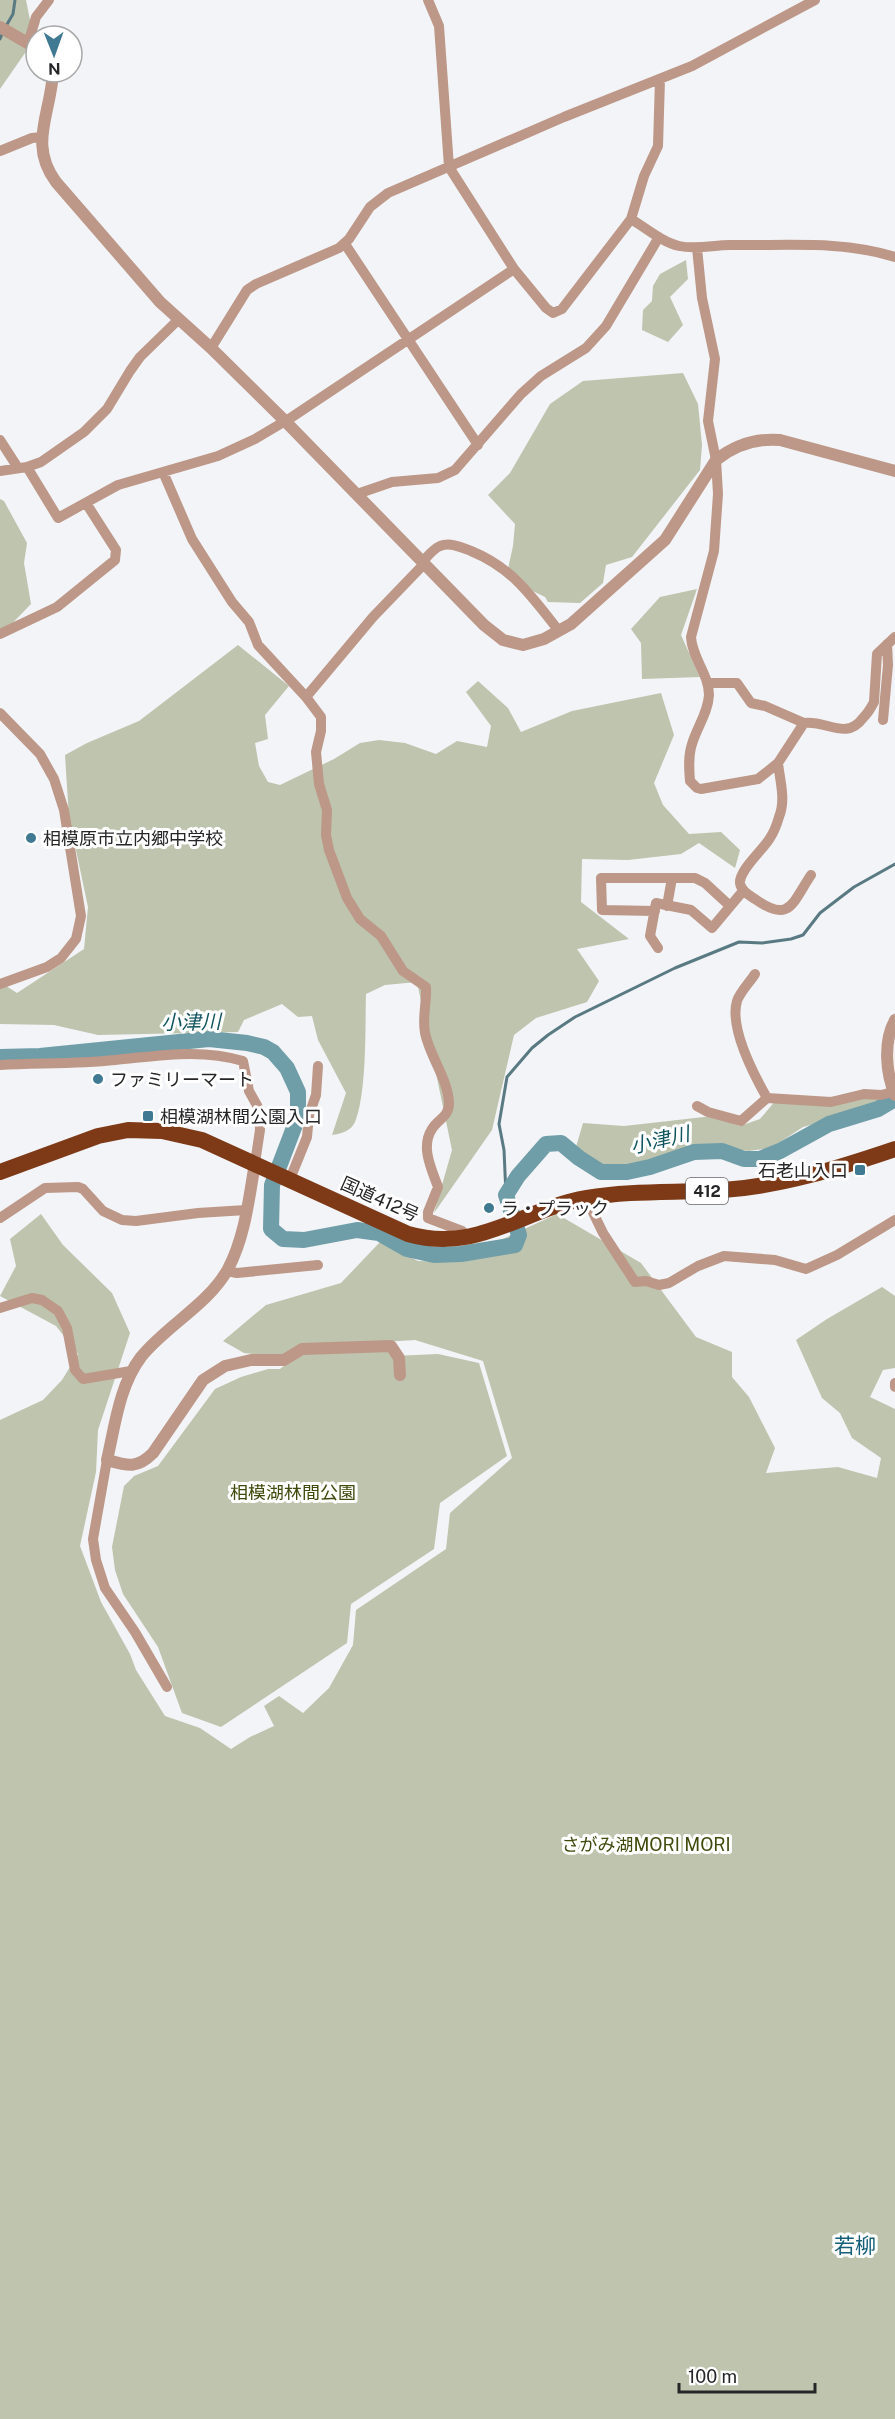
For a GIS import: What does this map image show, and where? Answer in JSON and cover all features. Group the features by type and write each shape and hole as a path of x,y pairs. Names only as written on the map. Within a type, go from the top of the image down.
{"highway":[{"name":"国道412号","path":"0,1172 98,1136 128,1130 162,1131 202,1140 408,1234 424,1239 444,1240 470,1238 553,1206 586,1198 756,1187 843,1167 895,1149"}],"street":[{"path":"35,24 36,17 49,0"},
{"path":"428,0 439,26 449,167 514,269 550,312 558,312 632,219 644,176 658,146 660,79"},
{"path":"211,348 251,287 345,244 366,212 388,193 713,56 813,0"},
{"path":"0,27 24,41"},
{"path":"51,84 42,137 42,156 51,175 134,274 178,320 211,348 484,625 503,640 512,644 533,644 559,631 587,611 665,540 716,460 741,444 766,439 780,440 895,471"},
{"path":"0,151 32,138 42,137"},
{"path":"632,219 672,244 697,248 787,244 861,249 895,257"},
{"path":"357,494 392,482 427,479 455,470 514,401 534,382 586,348 597,338 659,237"},
{"path":"345,244 478,445"},
{"path":"697,248 702,298 715,359 708,421 716,460 718,494 715,544 691,637 693,650 708,683 707,707 690,751 690,781 701,789 755,779 778,763 804,723"},
{"path":"0,440 23,467 58,518 118,485 218,456 255,439 514,269"},
{"path":"0,471 23,467 52,454 95,422 140,357 178,320"},
{"path":"164,472 192,539 232,602 249,622 258,645 306,697 321,717 321,731 316,752 319,784 327,810 326,834 329,850 340,882 360,919 381,936 403,971 426,987 425,1032 447,1091 448,1103 446,1115 434,1126 428,1140 429,1164 438,1187 428,1212 428,1218 462,1231 470,1238"},
{"path":"0,634 57,607 115,560 116,550 86,502"},
{"path":"306,697 373,617 436,548 444,545 458,546 480,555 514,577 524,586 559,631"},
{"path":"708,683 737,683 751,703 765,706 804,723 846,729 856,727 873,705 877,654 891,640"},
{"path":"883,720 891,640"},
{"path":"0,713 40,754 58,787 64,810 81,916 76,939 61,958 47,967 0,984"},
{"path":"778,763 783,800 780,816 770,839 741,874 740,884 743,891 771,910 782,912 788,908 811,875"},
{"path":"655,911 602,910 601,878 695,878 705,883 730,906"},
{"path":"667,906 672,878"},
{"path":"658,948 650,936 656,903 691,910 712,928 743,891"},
{"path":"755,974 737,999 738,1025 747,1064 767,1098"},
{"path":"697,1106 708,1112 741,1121 767,1098 831,1102 864,1094 894,1094 887,1053 889,1037 895,1020"},
{"path":"0,1065 114,1060 178,1052 229,1057 243,1061 249,1091 259,1109 260,1130 275,1172"},
{"path":"167,1687 135,1632 105,1588 96,1560 93,1539 107,1460 122,1395 131,1371 142,1356 213,1290 227,1271 239,1242 246,1210 275,1172 307,1137 309,1115 316,1095 318,1066"},
{"path":"0,1218 45,1188 78,1187 83,1189 103,1211 122,1220 136,1221 246,1210"},
{"path":"586,1198 603,1233 635,1282 646,1281 659,1285 669,1283 713,1258 724,1256 775,1260 806,1269 837,1256 895,1220"},
{"path":"227,1271 237,1273 318,1265"},
{"path":"0,1308 32,1298 42,1300 58,1311 67,1328 75,1370 83,1379 131,1371"},
{"path":"107,1460 134,1466 144,1462 153,1453 204,1380 225,1366 251,1360 284,1360 302,1348 391,1346 399,1358 400,1376"}],"green space":[{"path":"0,0 26,0 31,24 24,24 24,54 0,89"},
{"path":"686,260 688,279 670,297 683,325 668,342 642,330 643,310 652,301 653,286 660,274"},
{"path":"683,373 698,404 702,445 700,470 632,557 606,565 603,583 580,603 548,602 545,597 506,578 515,524 488,495 510,473 550,404 583,381"},
{"path":"0,499 4,501 27,543 24,563 31,604 0,636"},
{"path":"697,589 681,635 700,677 642,679 641,643 631,629 660,597"},
{"path":"238,645 289,686 265,715 268,739 255,743 259,766 268,782 280,785 334,759 360,743 379,740 405,743 436,754 457,741 487,747 491,726 466,692 478,681 508,708 521,732 572,711 661,693 674,735 654,783 663,805 689,834 721,832 740,850 735,868 699,843 681,854 628,860 582,859 581,902 629,939 577,949 599,981 587,1002 536,1018 514,1035 492,1130 434,1213 452,1150 417,982 385,985 366,994 365,1060 359,1109 351,1128 332,1135 346,1093 318,1040 312,1016 298,1017 282,1004 244,1020 238,1032 98,1035 54,1025 0,1024 0,982 17,993 84,949 88,907 69,817 65,755 139,721"},
{"path":"864,1095 879,1100 836,1118 803,1127 771,1148 748,1151 709,1145 671,1153 633,1168 601,1168 576,1147 583,1123 624,1126 713,1116 740,1126 760,1119 776,1100"},
{"name":"さがみ湖MORI MORI","path":"41,1214 63,1245 112,1293 130,1333 98,1430 96,1472 80,1546 101,1602 130,1654 136,1670 165,1716 200,1728 231,1749 274,1726 264,1706 279,1696 303,1713 329,1688 353,1645 356,1610 446,1549 450,1513 512,1458 483,1361 415,1340 301,1347 286,1357 244,1353 223,1341 266,1305 341,1283 380,1242 418,1261 453,1262 557,1214 641,1263 696,1337 732,1352 732,1377 749,1397 775,1448 766,1473 838,1467 877,1478 881,1458 852,1438 840,1413 822,1398 796,1340 882,1287 895,1296 895,1368 883,1370 870,1397 895,1409 895,2419 0,2419 0,1420 43,1400 62,1380 78,1354 56,1326 0,1296 16,1266 10,1239"},
{"name":"相模湖林間公園","path":"383,1349 394,1356 438,1354 479,1363 507,1456 440,1503 434,1549 351,1604 347,1643 221,1727 182,1713 158,1647 123,1594 115,1570 112,1547 124,1486 134,1476 158,1466 215,1389 241,1377 268,1369 280,1369 303,1351"}],"waterway":[{"path":"6,26 13,14 15,0"},
{"path":"0,39 3,32"},
{"path":"506,1195 504,1150 499,1124 507,1077 532,1048 575,1017 675,968 739,942 762,943 803,935 820,913 854,887 895,864"},
{"name":"小津川","path":"0,1057 40,1056 209,1039 264,1047 273,1052 287,1068 298,1092 298,1117 272,1185 271,1229 283,1239 304,1240 357,1230 379,1233 407,1249 434,1255 461,1254 515,1245 519,1235 506,1195 518,1176 546,1144 561,1143 601,1172 627,1172 694,1152 722,1151 744,1159 760,1159 780,1151 829,1124 878,1109 895,1099"}],"place":[{"name":"相模原市立内郷中学校","path":"31,838"},
{"name":"ファミリーマート","path":"98,1079"},
{"name":"相模湖林間公園入口","path":"148,1116"},
{"name":"石老山入口","path":"860,1170"},
{"name":"ラ・プラック","path":"489,1208"}],"district":[{"name":"若柳","path":"855,2245"}]}
